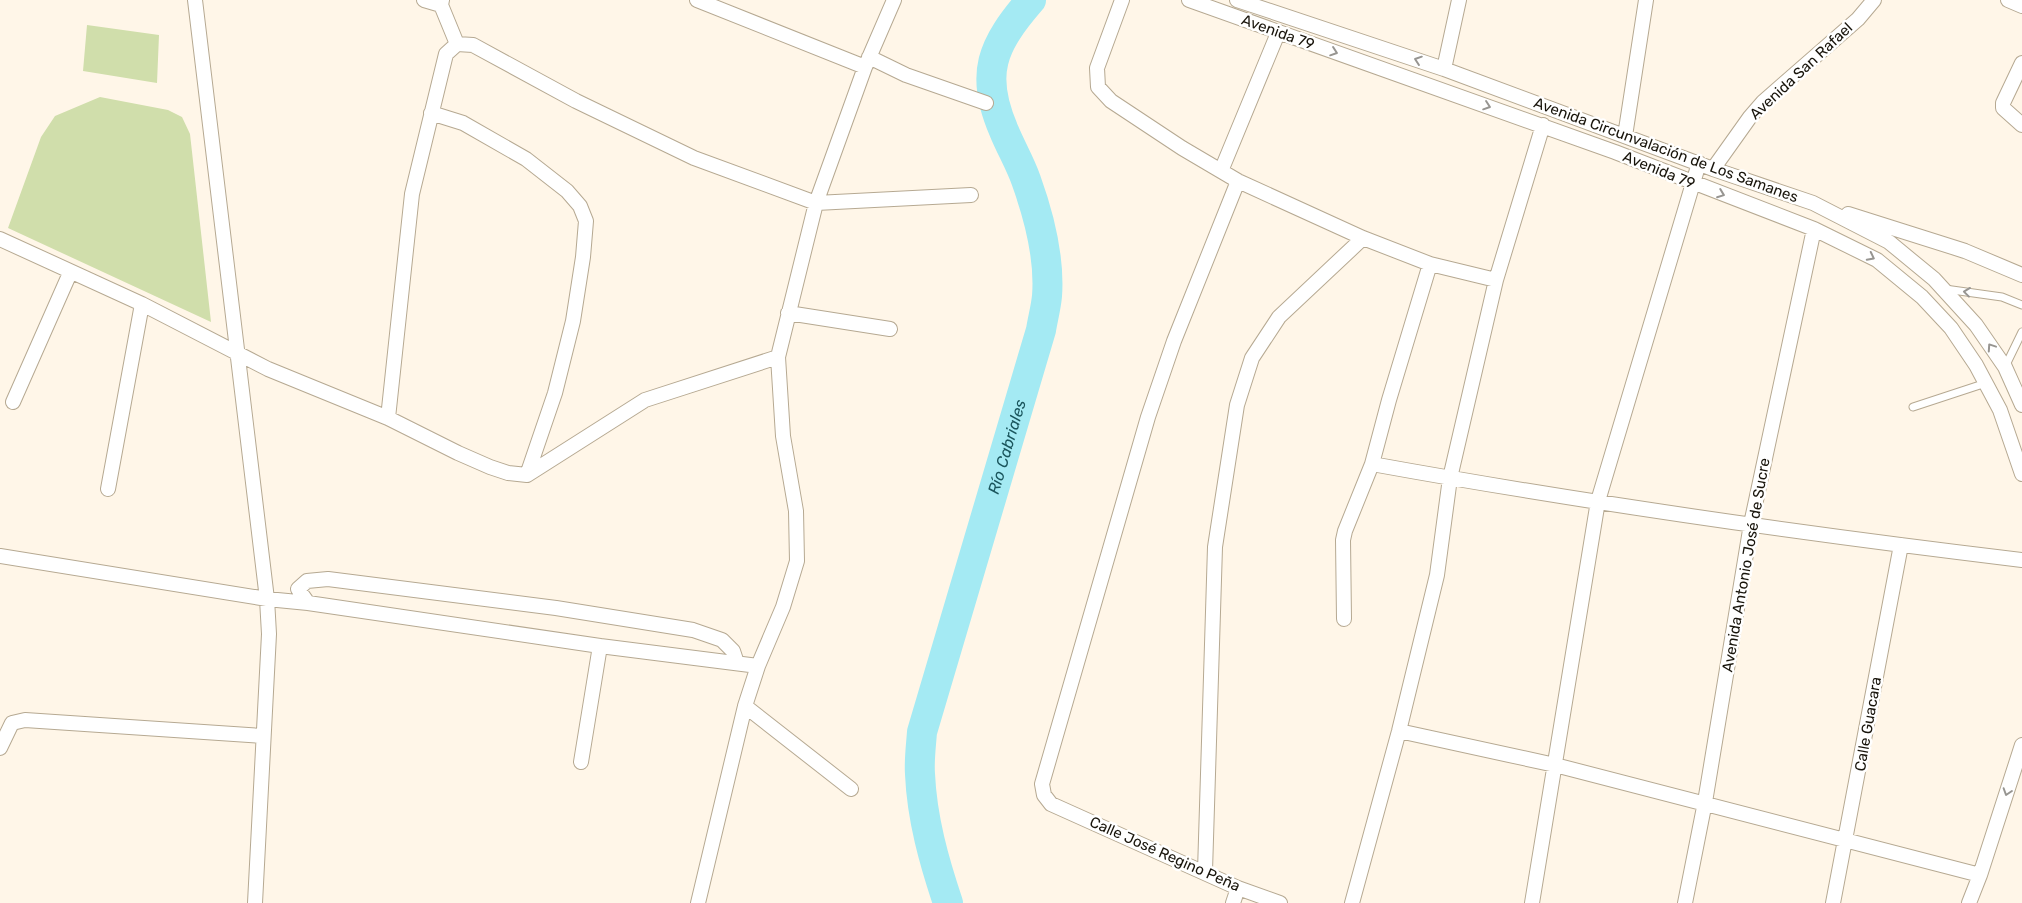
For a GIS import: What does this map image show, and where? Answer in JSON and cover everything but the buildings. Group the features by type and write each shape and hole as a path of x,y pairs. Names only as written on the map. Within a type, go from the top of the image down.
{"street":[{"path":"195,0 267,599 269,634 262,736 255,903"},
{"path":"424,0 441,2 457,44"},
{"path":"697,0 986,103"},
{"path":"698,903 745,706 758,666 783,607 797,561 796,511 782,436 778,357 816,203 867,62 894,0"},
{"path":"1122,0 1096,68 1098,87 1111,101 1238,181 1363,238 1430,264 1496,280"},
{"name":"Avenida 79","path":"1189,0 1543,125 1814,229 1877,260 1922,298 1951,328 1976,364 2000,410 2022,474"},
{"name":"Avenida Circunvalación de Los Samanes","path":"1238,0 1444,69 1713,169 1814,203 1889,242 1945,289 1976,325 2005,367 2022,405"},
{"path":"1444,69 1459,0"},
{"path":"1625,136 1646,0"},
{"name":"Avenida San Rafael","path":"1713,169 1763,102 1858,19 1874,0"},
{"path":"2008,0 2022,6"},
{"path":"1221,171 1278,33"},
{"path":"388,418 412,194 446,54 457,44 474,45 576,101 694,158 816,203 972,195"},
{"path":"2022,63 2003,103 2006,112 2022,125"},
{"path":"431,113 463,124 526,159 567,191 580,206 586,221 583,257 573,321 554,393 527,475"},
{"path":"1352,903 1400,731 1437,575 1450,478 1496,280 1543,125"},
{"path":"1532,903 1598,501 1699,163"},
{"name":"Calle José Regino Peña","path":"1238,181 1174,340 1148,417 1042,784 1044,796 1051,804 1205,871 1238,888 1280,903"},
{"path":"1814,203 1964,251 2022,276"},
{"name":"Avenida Antonio José de Sucre","path":"1684,903 1705,802 1751,524 1814,229"},
{"path":"1205,871 1216,546 1238,405 1252,358 1279,317 1363,238"},
{"path":"0,239 142,304 268,369 388,418 458,453 508,473 527,475 646,400 778,357"},
{"path":"1344,619 1345,530 1372,464 1430,264"},
{"path":"13,402 70,272"},
{"path":"108,489 142,304"},
{"path":"788,313 890,329"},
{"path":"1372,464 1450,478 1751,524 2022,560"},
{"name":"Calle Guacara","path":"1833,903 1847,839 1901,545"},
{"path":"0,556 267,599 308,602 600,646 758,666"},
{"path":"308,602 298,589 307,581 328,579 556,608 693,630 722,640 733,652 737,663"},
{"path":"581,762 600,646"},
{"path":"745,706 851,789"},
{"path":"0,748 12,723 25,720 262,736"},
{"path":"1400,731 1555,765 1705,802 1980,875"},
{"path":"1968,903 1980,875 2022,745"},
{"path":"1233,903 1238,888"}],"lane":[{"path":"1945,289 2002,297 2022,304"},
{"path":"2005,367 2022,332"},
{"path":"1913,407 1986,383"}],"green space":[{"path":"87,25 159,35 157,83 83,71"},
{"path":"100,97 168,110 182,117 190,134 211,322 8,228 41,137 55,116"}],"waterway":[{"name":"Río Cabriales","path":"948,903 934,856 923,807 920,769 922,732 1041,330 1047,296 1047,266 1043,237 1024,174 996,111 991,76 999,46 1007,31 1031,0"}]}
